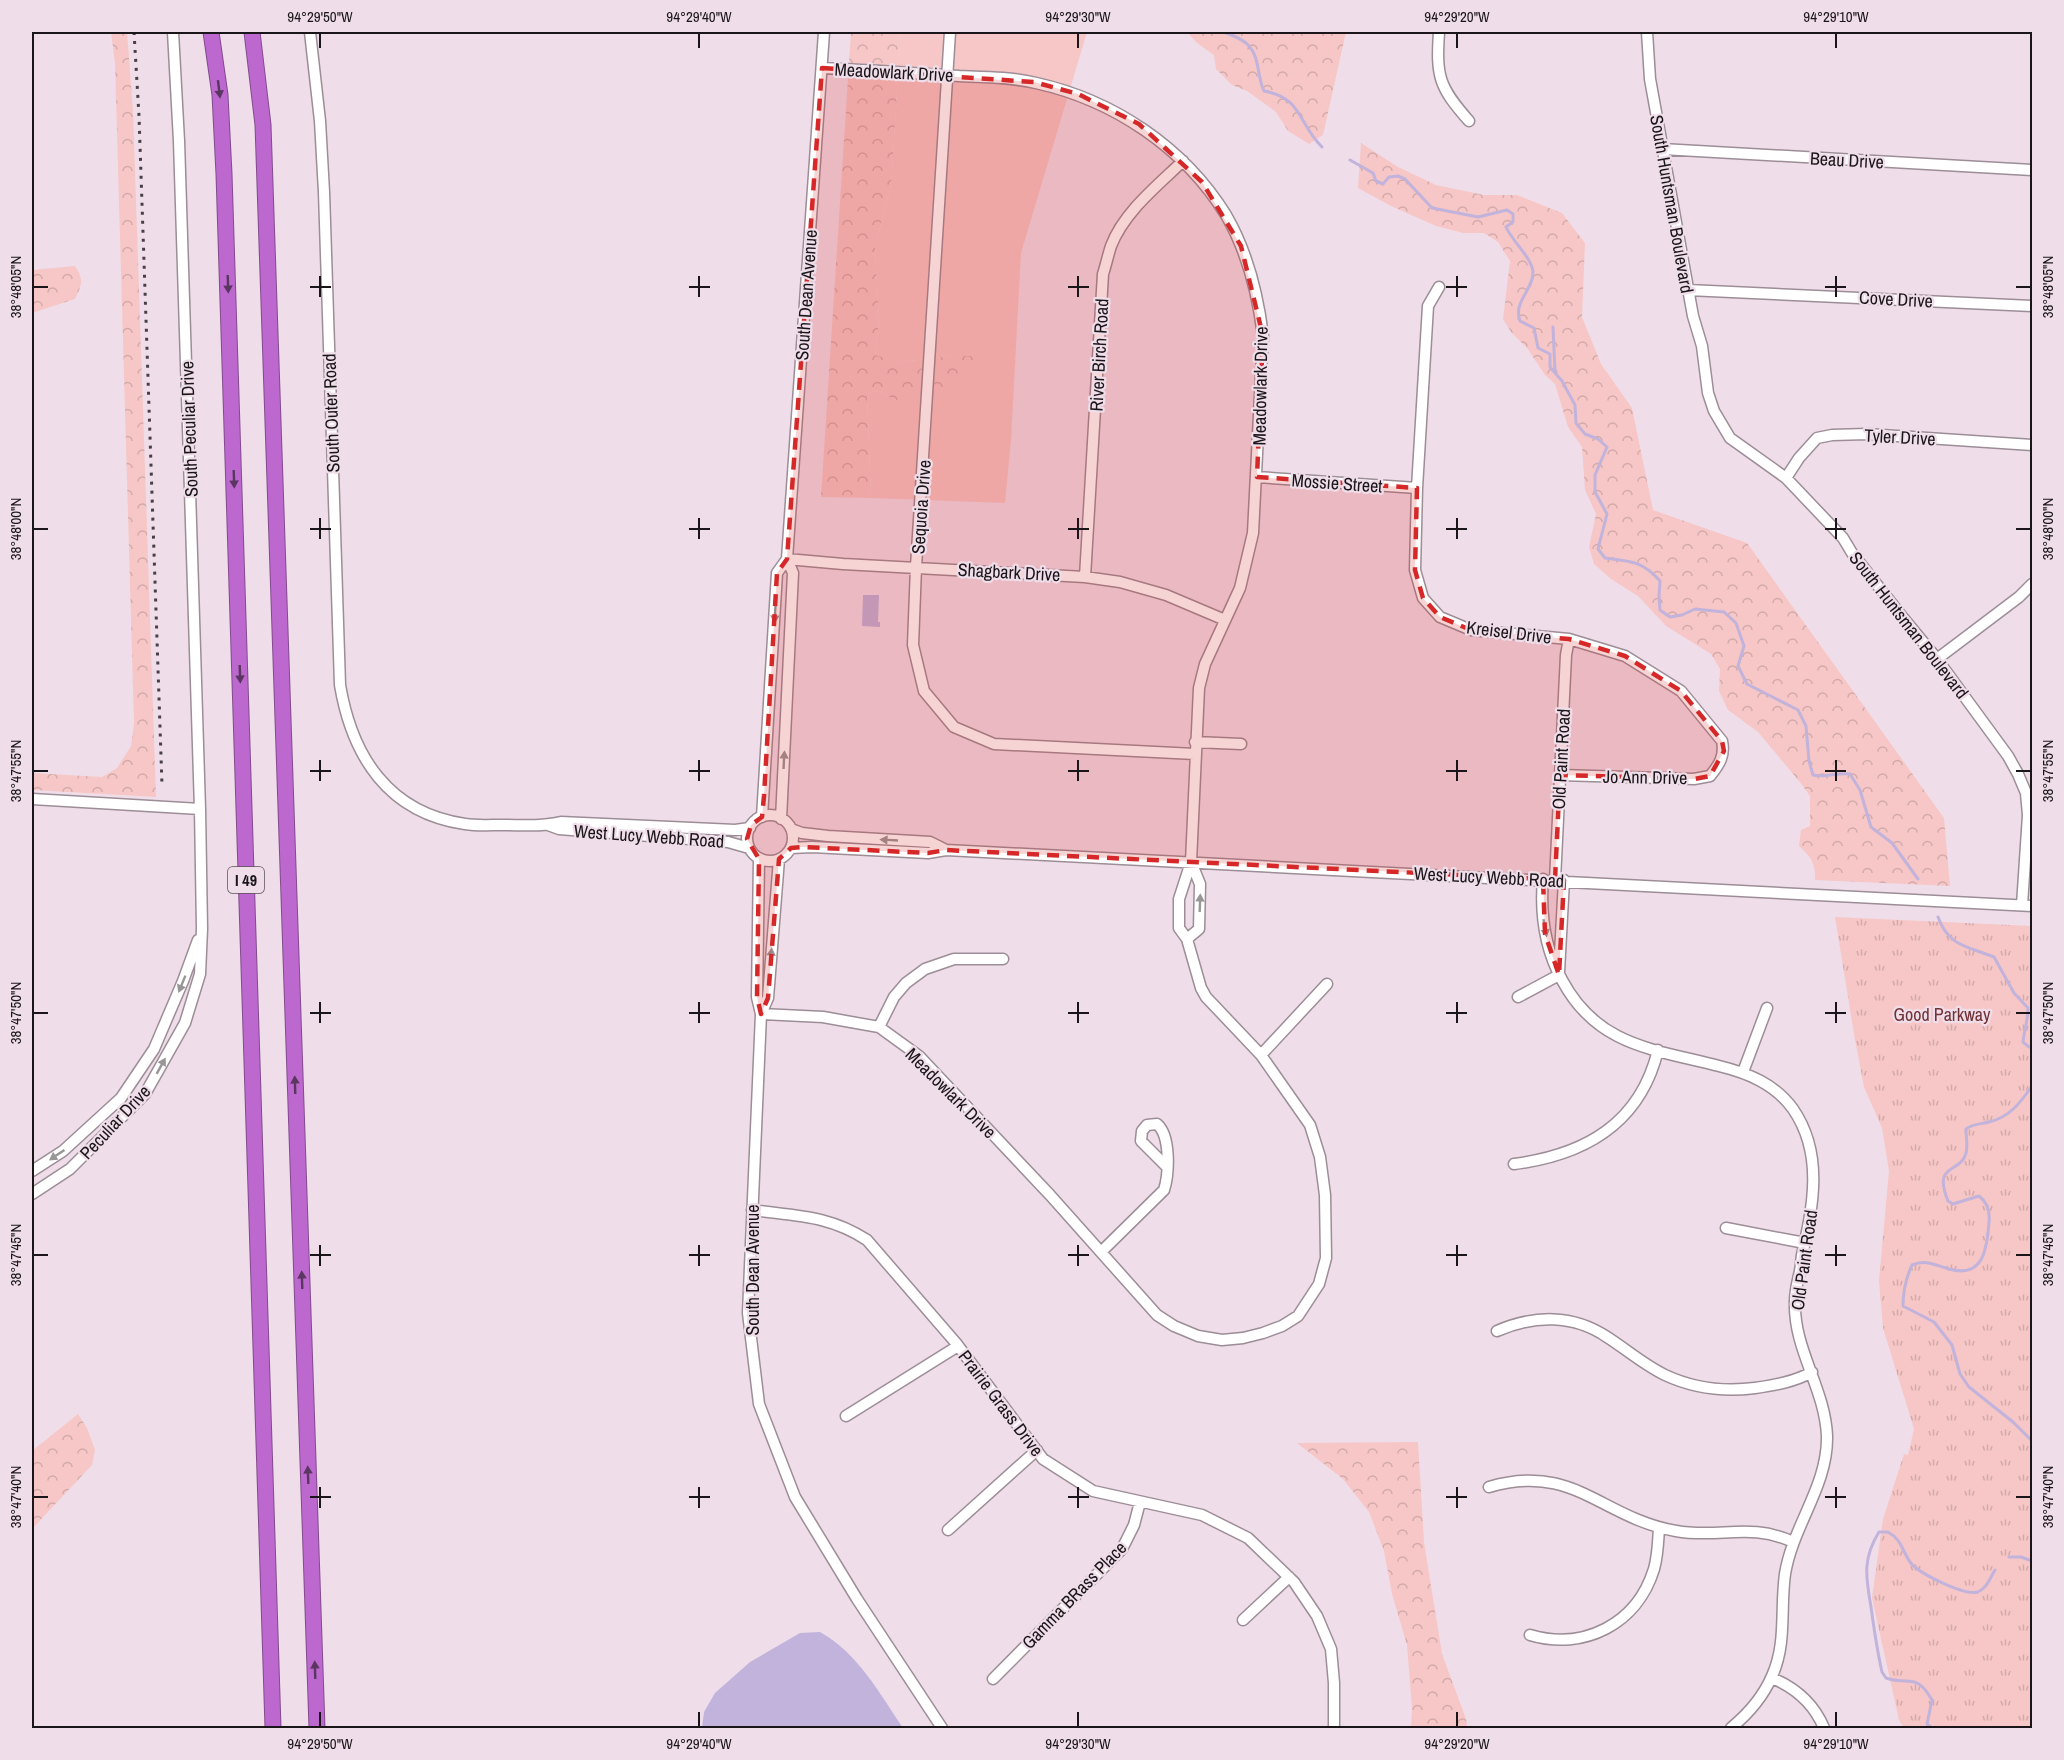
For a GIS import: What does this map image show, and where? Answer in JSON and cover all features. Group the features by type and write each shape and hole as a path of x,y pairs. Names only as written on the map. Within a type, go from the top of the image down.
{"highway":[{"name":"I 49","path":"211,32 220,95 225,186 273,1728"},
{"name":"I 49","path":"252,32 263,124 317,1728"}],"street":[{"name":"South Peculiar Drive","path":"172,32 189,412 200,809"},
{"name":"South Outer Road","path":"310,32 320,120 324,192 339,685 353,737 371,768 384,784"},
{"name":"South Dean Avenue","path":"781,819 793,573 787,559 824,32"},
{"name":"Sequoia Drive","path":"950,32 916,567 914,645 924,691 954,727 994,744 1195,748 1241,744"},
{"path":"1437,32 1440,78 1450,100 1468,121"},
{"name":"South Huntsman Boulevard","path":"1647,32 1650,79 1688,290 1702,345 1708,393 1720,424 1730,438 1786,478 1843,538 1904,620 1937,659 2008,756 2026,793 2028,815 2027,905"},
{"name":"Meadowlark Drive","path":"760,1014 823,1017 879,1027 919,1056 1157,1315 1173,1326 1198,1336 1222,1340 1263,1333 1282,1326 1298,1316 1319,1284 1326,1258 1325,1196 1320,1157 1310,1125 1261,1055 1206,997 1201,988 1187,939 1179,928 1179,899 1191,862 1199,688 1205,664 1240,588 1253,533 1263,336 1259,305 1241,246 1226,215 1183,161 1139,124 1078,94 1034,82 822,68"},
{"name":"Beau Drive","path":"1662,149 2032,170"},
{"name":"River Birch Road","path":"1085,577 1103,274 1111,245 1124,223 1146,196 1183,161"},
{"name":"Kreisel Drive","path":"1440,287 1428,306 1417,488 1415,570 1423,598 1440,617 1471,630 1569,639 1625,656 1681,691 1722,741 1724,751 1721,759"},
{"name":"Cove Drive","path":"1688,290 2032,306"},
{"name":"Tyler Drive","path":"1786,478 1799,458 1817,438 1832,435 1867,434 2032,445"},
{"name":"Mossie Street","path":"1257,477 1417,488"},
{"name":"South Dean Avenue","path":"762,817 777,573 787,559"},
{"name":"Shagbark Drive","path":"787,559 1085,577 1120,582 1166,595 1225,620"},
{"path":"1937,659 2006,604 2019,597 2032,584"},
{"name":"Old Paint Road","path":"1559,975 1560,775 1566,655 1569,639"},
{"name":"Jo Ann Drive","path":"1560,775 1694,779 1710,776 1721,759"},
{"name":"West Lucy Webb Road","path":"384,784 416,808 451,822 468,825 548,825 561,822 735,830 750,828"},
{"path":"32,799 200,809"},
{"name":"Peculiar Drive","path":"32,1194 70,1169 145,1094 185,1023 200,974 202,929 200,809"},
{"path":"769,815 781,819 791,829 793,841 790,848 779,859 772,861 759,858 750,848 747,839 750,828 756,820 762,817 769,815"},
{"name":"West Lucy Webb Road","path":"548,825 559,829 729,842 750,848"},
{"name":"West Lucy Webb Road","path":"791,829 820,836 930,842 946,850"},
{"name":"West Lucy Webb Road","path":"790,848 928,853 946,850 2027,905"},
{"name":"South Dean Avenue","path":"759,858 757,997 760,1014 748,1313 759,1404 795,1497 857,1599 942,1728"},
{"name":"South Dean Avenue","path":"760,1014 768,998 779,859"},
{"path":"1187,939 1199,929 1200,884 1191,862"},
{"name":"Old Paint Road","path":"1543,879 1542,904 1545,934 1551,957 1571,997 1597,1024 1624,1041 1743,1072 1766,1084 1781,1095 1802,1123 1808,1138 1812,1157 1813,1194 1810,1223 1797,1282 1796,1320 1799,1339 1812,1371 1826,1418 1826,1455 1816,1494 1793,1542 1785,1574 1782,1646 1772,1678 1758,1702 1731,1728"},
{"name":"Peculiar Drive","path":"32,1171 63,1151 121,1098 154,1049 202,929"},
{"path":"879,1027 894,997 906,983 925,969 954,959 1003,959"},
{"path":"1518,997 1559,975"},
{"path":"1261,1055 1327,984"},
{"path":"1743,1072 1767,1008"},
{"path":"1514,1164 1558,1156 1595,1139 1611,1128 1639,1098 1654,1067 1658,1050"},
{"path":"1101,1252 1164,1190 1167,1178 1166,1166"},
{"name":"Prairie Grass Drive","path":"752,1210 827,1220 850,1229 867,1240 958,1346 1043,1459 1093,1491 1202,1515 1248,1538 1289,1577 1317,1616 1330,1649 1334,1683 1334,1728"},
{"path":"1726,1228 1805,1243"},
{"path":"1497,1331 1527,1320 1543,1318 1575,1322 1605,1335 1648,1366 1665,1375 1705,1387 1743,1389 1780,1384 1812,1371"},
{"path":"846,1416 958,1346"},
{"path":"948,1530 1037,1450"},
{"path":"1489,1486 1521,1480 1559,1483 1591,1496 1622,1514 1659,1528 1701,1534 1754,1531 1770,1533 1793,1542"},
{"name":"Gamma BRass Place","path":"993,1679 1122,1549 1134,1525 1140,1502"},
{"path":"1530,1635 1553,1640 1576,1640 1602,1631 1625,1614 1641,1594 1653,1571 1659,1528"},
{"path":"1244,1620 1289,1577"},
{"path":"1772,1678 1796,1691 1807,1701 1824,1728"}],"highlighted area":[{"path":"822,68 1034,82 1078,94 1139,124 1202,182 1241,246 1263,336 1257,477 1417,488 1415,570 1423,598 1440,617 1471,630 1569,639 1625,656 1681,691 1722,741 1724,751 1710,776 1694,779 1560,775 1555,880 1564,880 1559,975 1545,934 1543,879 946,850 928,853 802,847 791,848 779,859 768,998 761,1014 757,997 759,859 747,839 751,825 762,817 777,573 787,559"}],"green space":[{"path":"111,32 127,32 133,111 156,797 32,790 32,773 102,777 117,768 131,746 134,724 115,63"},
{"path":"851,32 901,32 891,185 875,247 879,321 875,355 901,362 971,356 978,362 974,370 949,391 896,400 876,391 867,394 871,498 821,497"},
{"path":"901,32 1087,32 1021,253 1011,440 1005,503 871,498 867,394 876,391 896,400 971,356 901,362 875,356 879,321 875,247 891,185"},
{"path":"1187,32 1346,32 1323,135 1309,144 1288,131 1276,112 1247,91 1232,85 1216,69 1214,55 1197,43"},
{"path":"1361,143 1398,167 1436,185 1484,195 1517,195 1562,213 1585,243 1582,317 1601,364 1632,408 1653,510 1747,543 1944,818 1950,886 1815,880 1812,861 1799,846 1801,830 1810,826 1810,796 1758,732 1728,710 1719,691 1720,669 1711,654 1666,626 1638,596 1611,579 1594,564 1589,547 1596,514 1585,490 1582,447 1568,427 1555,384 1545,375 1527,348 1511,332 1503,319 1510,261 1498,242 1484,233 1463,233 1436,226 1358,188"},
{"path":"75,266 81,282 75,299 32,313 32,270"},
{"name":"Good Parkway","path":"1835,917 2032,926 2032,1728 1904,1728 1899,1720 1872,1598 1883,1519 1904,1454 1908,1455 1914,1429 1883,1328 1879,1281 1889,1171 1882,1128 1864,1087"},
{"path":"78,1414 87,1428 95,1450 92,1465 32,1529 32,1451"},
{"path":"1418,1442 1424,1542 1442,1654 1466,1719 1467,1728 1411,1728 1412,1708 1407,1645 1392,1594 1384,1551 1369,1512 1343,1479 1297,1443"}],"shaded area":[{"path":"863,595 879,595 878,622 880,622 880,627 862,626"},
{"path":"820,1632 846,1651 857,1663 877,1688 903,1728 702,1728 704,1712 715,1693 750,1662 800,1633"}],"waterway":[{"path":"1224,32 1241,39 1249,46 1255,56 1264,91 1286,99 1299,113 1322,147"},
{"path":"1350,160 1373,173 1376,181 1383,184 1389,177 1398,176 1405,179 1432,208 1478,217 1507,210 1513,214 1513,222 1506,227 1529,261 1533,272 1530,285 1519,308 1520,321 1534,328 1538,348 1550,354 1550,367 1562,381 1575,405 1576,423 1585,434 1598,439 1607,447 1595,475 1595,492 1607,514 1598,549 1605,558 1636,563 1654,574 1660,581 1660,610 1670,617 1695,609 1724,612 1736,623 1744,646 1738,666 1747,684 1798,710 1806,726 1809,761 1813,775 1850,774 1860,790 1871,827 1892,843 1918,879"},
{"path":"1553,327 1555,372"},
{"path":"1938,917 1942,927 1953,940 1994,957 2014,993 2028,1008 2023,1042 2032,1047"},
{"path":"2032,1086 2019,1104 2003,1117 1966,1129 1967,1150 1963,1159 1945,1174 1943,1180 1948,1201 1953,1204 1979,1196 1986,1204 1989,1222 1987,1242 1981,1259 1970,1270 1961,1271 1935,1264 1912,1265 1905,1285 1903,1306 1934,1322 1952,1345 1960,1374 1969,1387 2013,1422 2032,1441"},
{"path":"1932,1728 1927,1724 1932,1700 1926,1691 1917,1683 1886,1678 1882,1672 1868,1587 1867,1569 1870,1551 1879,1532 1888,1532 1899,1541 1915,1567 1942,1583 1963,1591 1978,1592 1984,1588 1995,1570"},
{"path":"2009,1557 2021,1557 2032,1561"}],"railway":[{"path":"134,32 139,116 162,785"}]}
